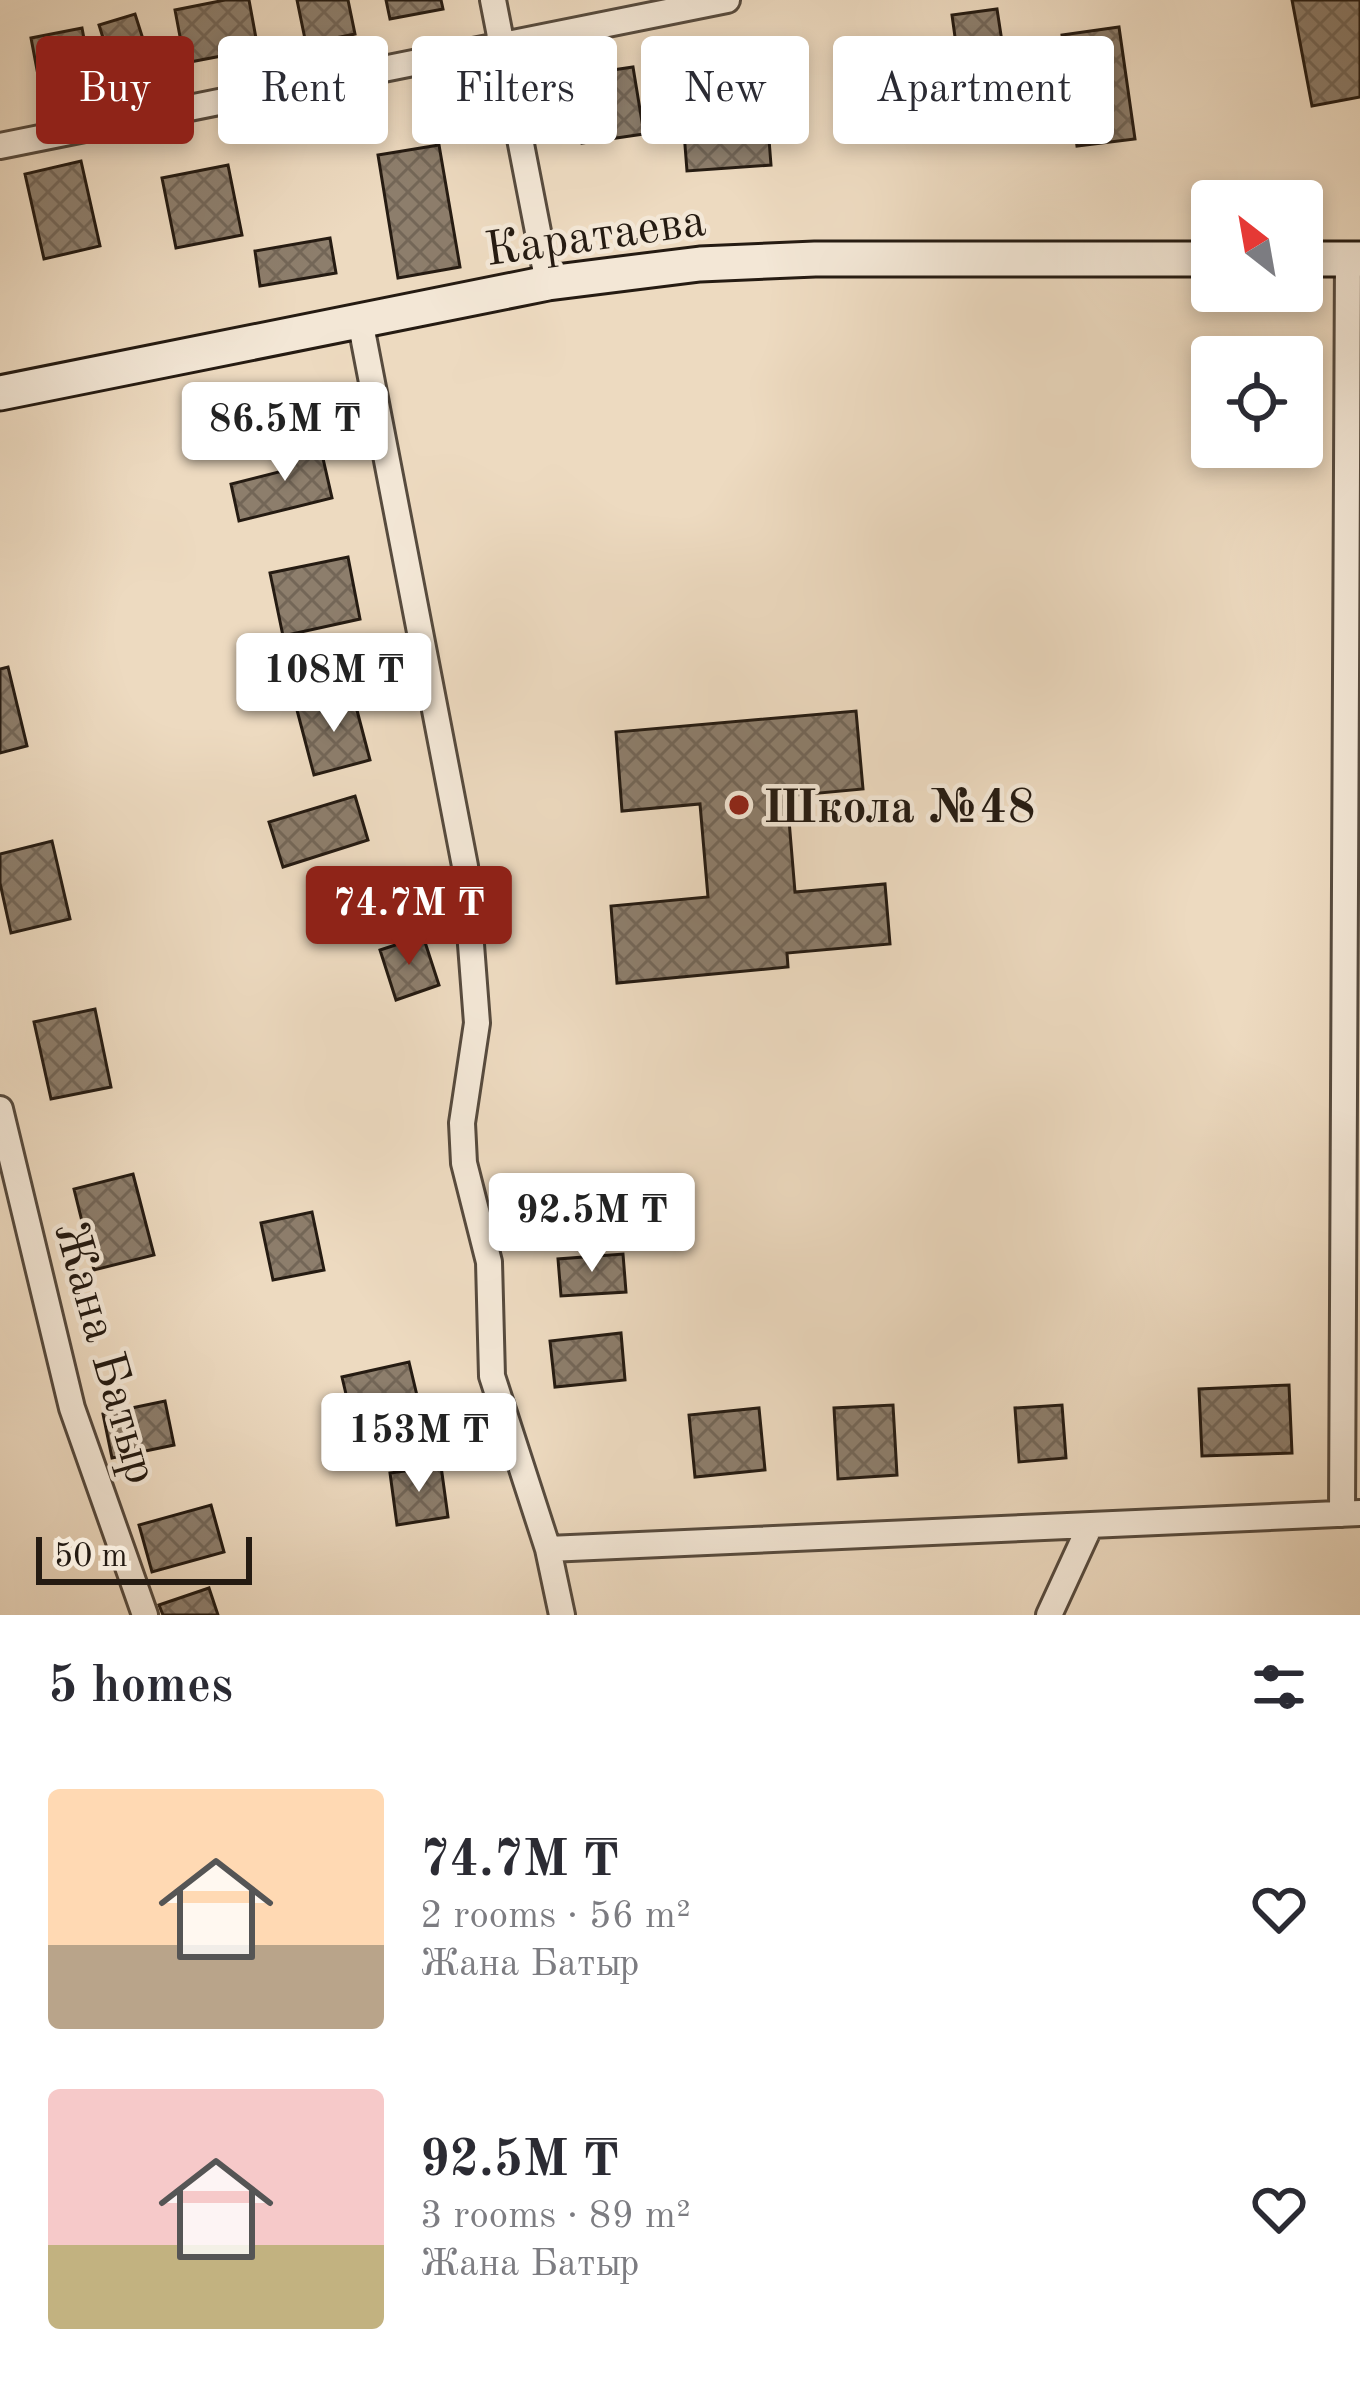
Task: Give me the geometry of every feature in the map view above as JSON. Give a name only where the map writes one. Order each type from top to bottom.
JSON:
[{"type":"street","points":[[493,0],[499,36]]},
{"type":"street","points":[[546,36],[728,0]]},
{"type":"street","points":[[0,146],[412,63]]},
{"type":"street","points":[[520,144],[548,283]]},
{"type":"street","name":"Каратаева","points":[[0,393],[548,283],[700,264],[815,259],[1191,259]]},
{"type":"street","points":[[548,1549],[1351,1514],[1354,259],[1323,260]]},
{"type":"street","points":[[360,320],[465,866],[477,1023],[462,1123],[464,1163],[489,1262],[492,1376],[548,1549],[562,1615]]},
{"type":"street","name":"Жана Батыр","points":[[0,1108],[72,1408],[146,1615]]},
{"type":"street","points":[[1048,1615],[1090,1526]]},
{"type":"building","points":[[249,0],[256,36],[218,36],[218,57],[194,61],[194,36],[180,36],[175,10]]},
{"type":"building","points":[[297,0],[348,0],[355,34],[304,36]]},
{"type":"building","points":[[386,0],[441,0],[443,9],[390,19]]},
{"type":"building","points":[[1292,0],[1360,0],[1360,97],[1312,106]]},
{"type":"building","points":[[997,9],[1001,36],[955,36],[952,15]]},
{"type":"building","points":[[135,14],[142,36],[102,36],[99,25]]},
{"type":"building","points":[[1119,27],[1135,139],[1114,142],[1114,36],[1062,35]]},
{"type":"building","points":[[82,28],[84,36],[41,36]]},
{"type":"building","points":[[633,67],[641,134],[617,138],[617,69]]},
{"type":"building","points":[[685,144],[769,144],[771,165],[687,171]]},
{"type":"building","points":[[439,145],[460,267],[398,278],[378,155]]},
{"type":"building","points":[[81,161],[100,246],[44,259],[25,174]]},
{"type":"building","points":[[228,165],[242,235],[176,248],[162,178]]},
{"type":"building","points":[[330,238],[336,273],[260,286],[255,251]]},
{"type":"building","points":[[319,441],[332,498],[239,521],[231,484],[283,471],[278,451]]},
{"type":"building","points":[[348,557],[360,619],[283,636],[270,573]]},
{"type":"building","points":[[8,667],[27,746],[0,753],[0,669]]},
{"type":"building","points":[[353,695],[370,760],[314,775],[297,710]]},
{"type":"building","name":"Школа №48","points":[[856,711],[863,789],[787,796],[795,892],[885,884],[890,944],[787,953],[788,967],[617,983],[611,906],[708,897],[700,804],[622,811],[616,732]]},
{"type":"building","points":[[355,796],[368,840],[283,867],[269,822]]},
{"type":"building","points":[[52,841],[70,919],[11,933],[0,883],[0,854]]},
{"type":"building","points":[[416,882],[427,925],[382,937],[371,893]]},
{"type":"building","points":[[423,936],[439,985],[396,1000],[380,950]]},
{"type":"building","points":[[95,1009],[111,1087],[51,1099],[34,1022]]},
{"type":"building","points":[[133,1174],[154,1255],[94,1270],[74,1189]]},
{"type":"building","points":[[312,1212],[324,1270],[273,1280],[261,1223]]},
{"type":"building","points":[[623,1254],[626,1292],[561,1296],[558,1259]]},
{"type":"building","points":[[621,1333],[625,1380],[555,1387],[550,1341]]},
{"type":"building","points":[[409,1362],[419,1404],[352,1420],[342,1377]]},
{"type":"building","points":[[1289,1385],[1292,1453],[1202,1456],[1199,1389]]},
{"type":"building","points":[[165,1401],[174,1445],[112,1458],[103,1414]]},
{"type":"building","points":[[893,1405],[897,1475],[838,1479],[834,1408]]},
{"type":"building","points":[[1062,1405],[1066,1458],[1019,1462],[1015,1408]]},
{"type":"building","points":[[759,1408],[765,1470],[695,1477],[689,1415]]},
{"type":"building","points":[[441,1466],[448,1517],[397,1525],[390,1473]]},
{"type":"building","points":[[211,1505],[224,1552],[152,1572],[139,1525]]},
{"type":"building","points":[[209,1588],[218,1615],[163,1615],[159,1605]]},
{"type":"place","name":"Школа №48","points":[[739,805]]}]
